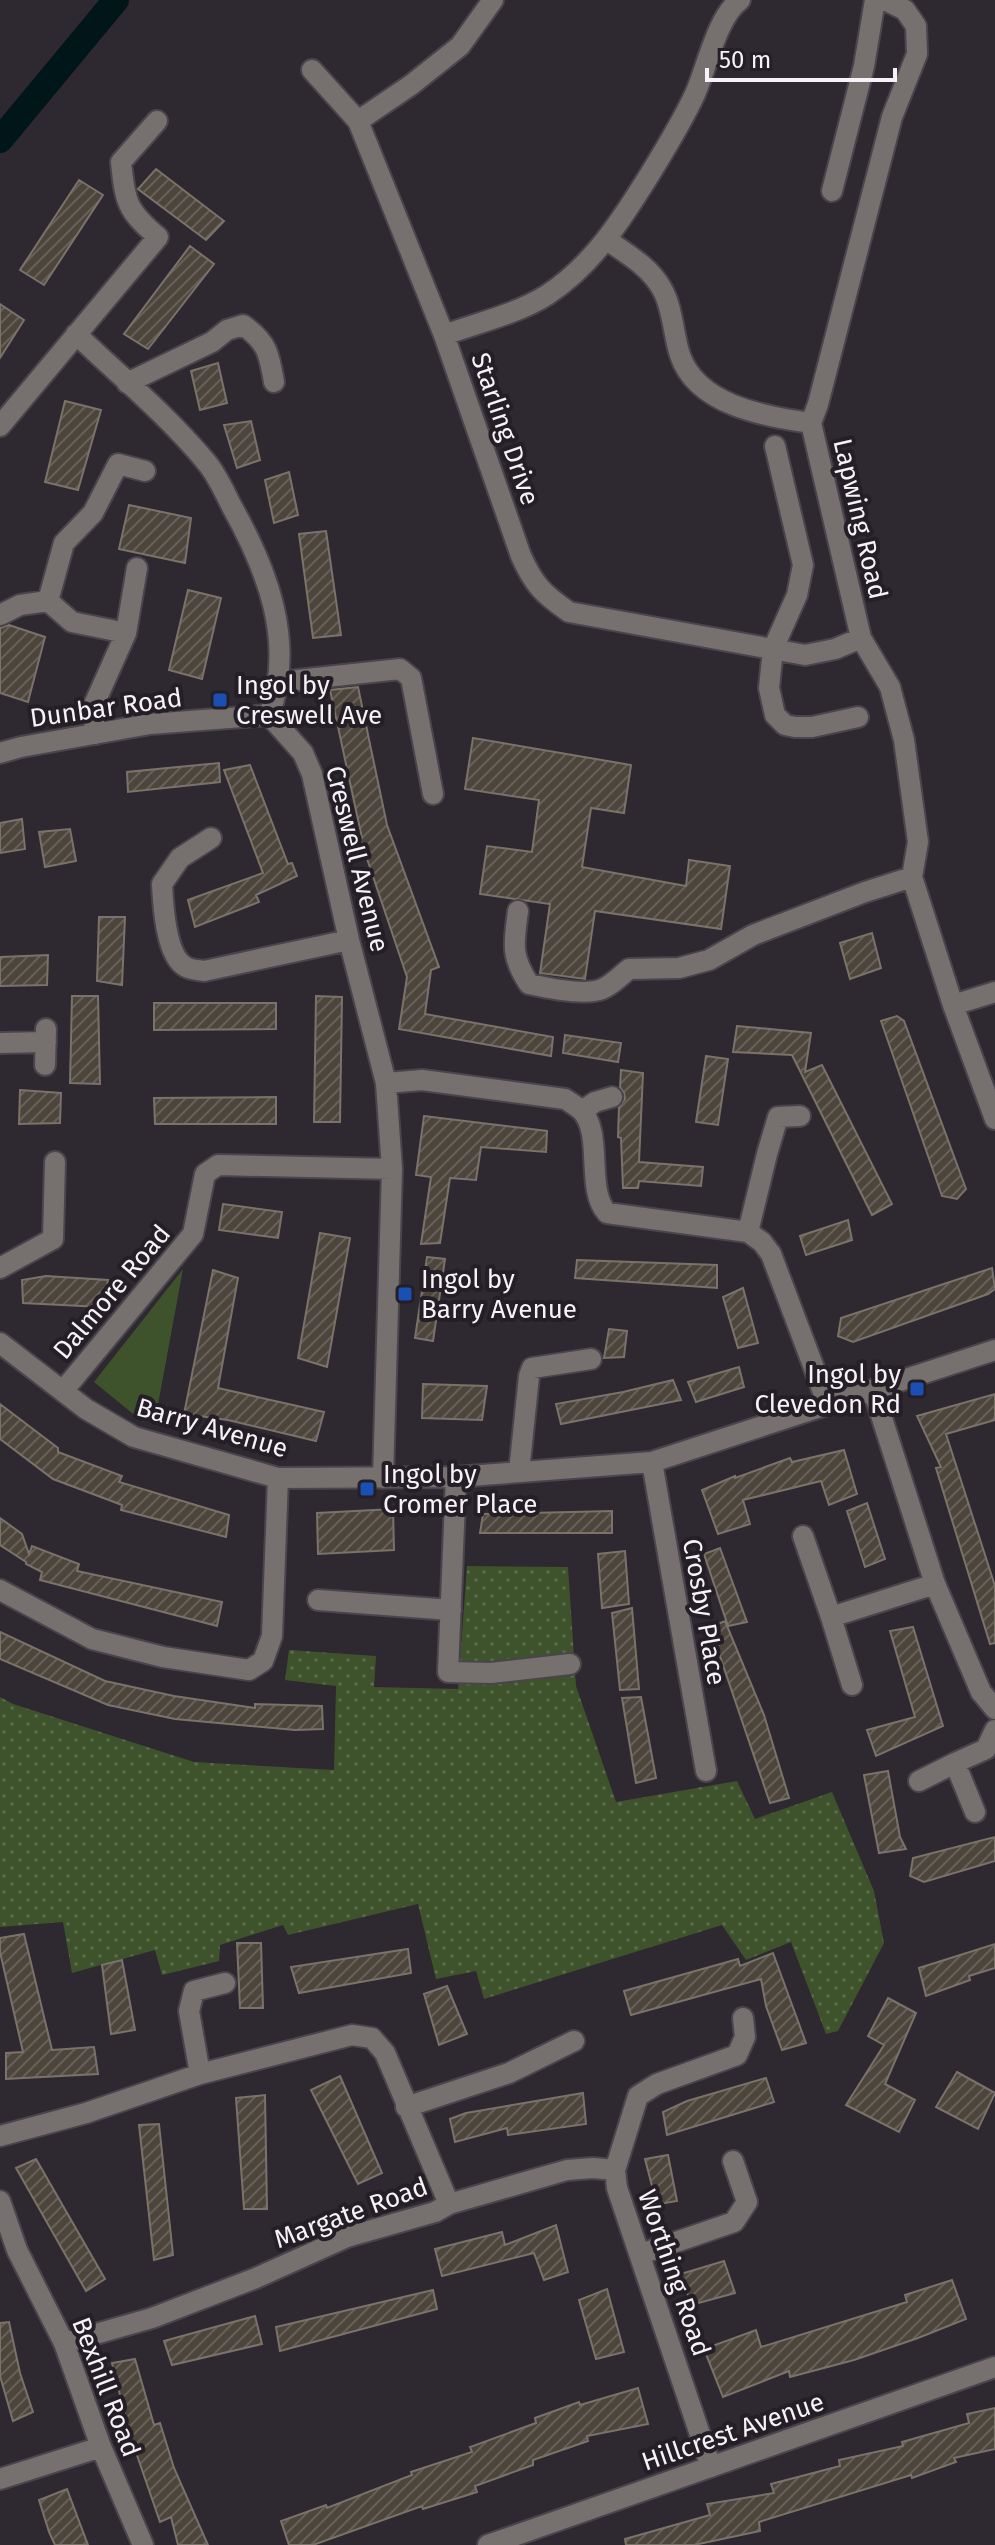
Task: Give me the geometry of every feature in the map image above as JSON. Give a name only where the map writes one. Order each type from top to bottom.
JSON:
[{"type":"street","points":[[358,121],[460,46],[493,0]]},
{"type":"street","points":[[444,335],[546,296],[571,277],[607,240],[677,130],[720,29],[734,4],[740,0]]},
{"type":"street","points":[[832,191],[864,66],[875,0]]},
{"type":"street","name":"Lapwing Road","points":[[885,0],[905,10],[916,26],[917,54],[892,117],[811,423],[861,638],[890,687],[904,740],[918,842],[912,877]]},
{"type":"street","name":"Starling Drive","points":[[312,70],[358,121],[444,335],[521,556],[531,579],[544,595],[569,612],[805,655],[835,649],[861,638]]},
{"type":"street","points":[[0,426],[158,237],[136,218],[124,195],[121,162],[157,121]]},
{"type":"street","points":[[607,240],[646,268],[663,290],[681,359],[695,381],[736,407],[811,423]]},
{"type":"street","points":[[127,383],[212,342],[227,330],[243,325],[259,337],[270,360],[274,382]]},
{"type":"street","points":[[76,334],[170,423],[209,465],[241,522],[269,583],[277,619],[279,682],[269,715]]},
{"type":"street","points":[[775,446],[803,565],[797,595],[773,649],[769,688],[775,715],[785,725],[812,727],[858,717]]},
{"type":"street","points":[[48,601],[64,543],[93,513],[118,464],[145,471]]},
{"type":"street","points":[[96,734],[92,709],[126,633],[137,568]]},
{"type":"street","points":[[0,615],[20,605],[48,601],[72,622],[126,633]]},
{"type":"street","points":[[279,682],[400,669],[411,678],[433,794]]},
{"type":"street","name":"Dunbar Road","points":[[0,753],[150,724],[269,715]]},
{"type":"street","name":"Creswell Avenue","points":[[269,715],[303,753],[312,774],[349,940],[386,1083],[392,1169],[383,1478]]},
{"type":"street","points":[[211,838],[180,858],[162,884],[170,944],[177,960],[187,968],[204,971],[349,940]]},
{"type":"street","points":[[518,911],[514,943],[517,966],[529,984],[598,992],[629,969],[679,968],[709,960],[753,935],[912,877],[953,1005],[995,1119]]},
{"type":"street","points":[[953,1005],[995,992]]},
{"type":"street","points":[[0,1043],[46,1035],[45,1065]]},
{"type":"street","points":[[386,1083],[422,1080],[565,1099],[582,1111],[590,1130],[600,1201],[607,1213],[748,1232],[762,1242],[771,1254],[828,1405]]},
{"type":"street","points":[[582,1111],[595,1102],[612,1097]]},
{"type":"street","points":[[748,1232],[778,1117],[800,1116]]},
{"type":"street","points":[[0,1268],[53,1239],[55,1162]]},
{"type":"street","name":"Dalmore Road","points":[[63,1391],[193,1234],[205,1174],[218,1165],[392,1169]]},
{"type":"street","name":"Barry Avenue","points":[[0,1343],[86,1409],[134,1437],[278,1478],[456,1477],[652,1462],[995,1350]]},
{"type":"street","points":[[519,1472],[532,1368],[591,1359]]},
{"type":"street","points":[[873,1390],[935,1584],[981,1692],[995,1709]]},
{"type":"street","name":"Crosby Place","points":[[652,1462],[706,1771]]},
{"type":"street","points":[[456,1477],[448,1672],[491,1673],[570,1664]]},
{"type":"street","points":[[0,1590],[92,1639],[163,1657],[249,1670],[263,1661],[272,1636],[278,1478]]},
{"type":"street","points":[[803,1536],[852,1685]]},
{"type":"street","points":[[831,1617],[935,1584]]},
{"type":"street","points":[[318,1600],[451,1610]]},
{"type":"street","points":[[919,1781],[986,1749],[995,1730]]},
{"type":"street","points":[[955,1763],[975,1812]]},
{"type":"street","points":[[200,2074],[189,2011],[194,1991],[225,1983]]},
{"type":"street","name":"Worthing Road","points":[[711,2467],[617,2188],[615,2170],[638,2096],[657,2084],[737,2055],[745,2037],[743,2018]]},
{"type":"street","points":[[0,2136],[86,2113],[200,2074],[352,2035],[362,2036],[372,2038],[385,2053],[449,2204]]},
{"type":"street","points":[[406,2107],[509,2073],[574,2041]]},
{"type":"street","points":[[641,2254],[734,2222],[747,2202],[733,2161]]},
{"type":"street","name":"Margate Road","points":[[64,2343],[152,2318],[256,2278],[347,2237],[435,2212],[449,2204],[567,2170],[615,2170]]},
{"type":"street","name":"Bexhill Road","points":[[0,2201],[9,2253],[64,2343],[101,2447],[143,2545]]},
{"type":"street","name":"Hillcrest Avenue","points":[[488,2545],[995,2367]]},
{"type":"street","points":[[0,2479],[101,2447]]},
{"type":"green space","points":[[183,1269],[157,1410],[151,1420],[143,1422],[94,1382]]},
{"type":"green space","points":[[467,1566],[568,1567],[576,1686],[616,1802],[737,1781],[755,1819],[832,1792],[874,1891],[884,1943],[838,2031],[826,2034],[791,1942],[746,1960],[722,1925],[484,1999],[476,1971],[436,1979],[418,1904],[288,1935],[283,1925],[220,1945],[219,1961],[162,1975],[155,1950],[72,1973],[63,1922],[0,1927],[0,1697],[13,1704],[194,1762],[334,1770],[336,1686],[285,1680],[289,1650],[376,1656],[374,1687],[458,1689]]},
{"type":"building","points":[[156,169],[224,221],[206,240],[138,189]]},
{"type":"building","points":[[79,180],[103,195],[44,285],[20,270]]},
{"type":"building","points":[[190,246],[214,264],[148,349],[124,334]]},
{"type":"building","points":[[0,304],[24,320],[0,358]]},
{"type":"building","points":[[218,363],[227,403],[200,410],[191,371]]},
{"type":"building","points":[[65,401],[101,410],[78,490],[45,482]]},
{"type":"building","points":[[251,421],[260,460],[237,468],[224,425]]},
{"type":"building","points":[[289,472],[298,515],[274,523],[265,480]]},
{"type":"building","points":[[129,505],[191,518],[185,563],[119,549]]},
{"type":"building","points":[[326,531],[341,635],[313,638],[299,534]]},
{"type":"building","points":[[188,590],[221,598],[202,679],[169,670]]},
{"type":"building","points":[[9,625],[45,637],[28,702],[0,693],[0,628]]},
{"type":"building","points":[[358,687],[387,825],[439,967],[431,970],[425,1014],[553,1037],[551,1056],[399,1029],[407,977],[360,838],[330,690]]},
{"type":"building","points":[[473,738],[631,765],[624,813],[591,808],[582,867],[686,886],[689,860],[730,866],[721,929],[595,911],[585,979],[540,973],[550,904],[480,894],[487,846],[532,852],[539,800],[465,789]]},
{"type":"building","points":[[219,763],[220,782],[128,792],[127,772]]},
{"type":"building","points":[[250,765],[288,864],[292,863],[297,876],[256,895],[259,902],[195,927],[188,900],[263,873],[224,770]]},
{"type":"building","points":[[22,819],[25,849],[0,853],[0,823]]},
{"type":"building","points":[[70,829],[76,861],[45,867],[39,832]]},
{"type":"building","points":[[99,917],[125,917],[122,985],[97,981]]},
{"type":"building","points":[[872,933],[881,968],[850,979],[840,943]]},
{"type":"building","points":[[48,955],[47,985],[0,986],[0,957]]},
{"type":"building","points":[[72,996],[98,996],[100,1084],[70,1083]]},
{"type":"building","points":[[316,996],[342,997],[340,1122],[314,1122]]},
{"type":"building","points":[[154,1003],[276,1003],[276,1029],[154,1030]]},
{"type":"building","points":[[897,1016],[904,1021],[966,1189],[957,1199],[942,1196],[881,1021]]},
{"type":"building","points":[[737,1026],[811,1033],[805,1072],[822,1065],[892,1204],[872,1215],[792,1055],[733,1052]]},
{"type":"building","points":[[565,1035],[621,1043],[618,1062],[563,1053]]},
{"type":"building","points":[[706,1056],[728,1059],[718,1125],[696,1122]]},
{"type":"building","points":[[621,1070],[643,1073],[639,1162],[703,1167],[701,1186],[639,1181],[638,1188],[623,1188],[621,1138],[618,1137],[619,1107],[625,1099],[620,1087]]},
{"type":"building","points":[[20,1090],[61,1093],[60,1123],[19,1124]]},
{"type":"building","points":[[276,1097],[276,1124],[155,1124],[154,1098]]},
{"type":"building","points":[[424,1116],[547,1131],[546,1152],[481,1147],[476,1180],[450,1178],[440,1243],[421,1244],[431,1177],[416,1175]]},
{"type":"building","points":[[223,1204],[282,1212],[278,1238],[219,1230]]},
{"type":"building","points":[[848,1220],[852,1240],[806,1255],[800,1236]]},
{"type":"building","points":[[320,1233],[350,1238],[327,1367],[298,1358]]},
{"type":"building","points":[[427,1257],[445,1259],[433,1341],[415,1338]]},
{"type":"building","points":[[577,1260],[717,1265],[717,1288],[575,1278]]},
{"type":"building","points":[[992,1268],[995,1289],[988,1294],[853,1342],[838,1336],[841,1318]]},
{"type":"building","points":[[213,1270],[238,1278],[218,1388],[324,1412],[316,1441],[228,1420],[184,1414]]},
{"type":"building","points":[[46,1276],[108,1280],[101,1307],[23,1303],[22,1280]]},
{"type":"building","points":[[743,1288],[758,1343],[738,1348],[723,1297]]},
{"type":"building","points":[[609,1329],[627,1331],[624,1357],[604,1358]]},
{"type":"building","points":[[739,1367],[744,1387],[696,1402],[688,1382]]},
{"type":"building","points":[[673,1380],[681,1400],[561,1424],[556,1404]]},
{"type":"building","points":[[423,1384],[487,1386],[482,1420],[422,1418]]},
{"type":"building","points":[[995,1394],[995,1420],[946,1434],[995,1586],[995,1643],[990,1644],[936,1468],[941,1467],[917,1416]]},
{"type":"building","points":[[0,1404],[58,1448],[58,1452],[122,1476],[119,1482],[229,1515],[226,1537],[121,1510],[122,1505],[53,1479],[0,1439]]},
{"type":"building","points":[[844,1450],[857,1494],[829,1505],[821,1481],[743,1500],[750,1524],[718,1534],[702,1490],[790,1458],[792,1462]]},
{"type":"building","points":[[867,1503],[885,1559],[865,1567],[847,1511]]},
{"type":"building","points":[[393,1509],[394,1550],[318,1554],[317,1513]]},
{"type":"building","points":[[612,1511],[612,1533],[480,1533],[483,1514]]},
{"type":"building","points":[[0,1518],[22,1534],[29,1554],[32,1546],[79,1564],[77,1571],[222,1602],[217,1626],[40,1580],[42,1572],[0,1545]]},
{"type":"building","points":[[720,1548],[747,1622],[728,1626],[704,1554]]},
{"type":"building","points":[[625,1551],[629,1604],[602,1608],[598,1554]]},
{"type":"building","points":[[632,1608],[639,1689],[620,1690],[612,1613]]},
{"type":"building","points":[[725,1621],[764,1715],[789,1798],[770,1803],[710,1627]]},
{"type":"building","points":[[913,1627],[943,1726],[876,1756],[867,1730],[915,1717],[890,1631]]},
{"type":"building","points":[[0,1632],[105,1681],[174,1696],[255,1708],[255,1704],[322,1706],[323,1729],[295,1730],[175,1719],[108,1705],[0,1659]]},
{"type":"building","points":[[641,1697],[656,1778],[636,1783],[622,1698]]},
{"type":"building","points":[[888,1771],[900,1837],[906,1849],[879,1853],[864,1775]]},
{"type":"building","points":[[995,1837],[995,1861],[924,1882],[910,1876],[913,1858]]},
{"type":"building","points":[[24,1934],[52,2050],[94,2047],[98,2074],[6,2079],[6,2053],[23,2052],[0,1952],[0,1938]]},
{"type":"building","points":[[237,1943],[261,1943],[263,2008],[240,2008]]},
{"type":"building","points":[[995,1944],[995,1968],[926,1996],[919,1968]]},
{"type":"building","points":[[408,1949],[411,1973],[299,1993],[291,1967]]},
{"type":"building","points":[[773,1953],[806,2043],[782,2050],[766,2006],[761,1979],[631,2015],[624,1991],[738,1959],[740,1966]]},
{"type":"building","points":[[122,1960],[135,2030],[111,2034],[102,1965]]},
{"type":"building","points":[[447,1986],[467,2034],[439,2045],[424,1994]]},
{"type":"building","points":[[888,1998],[916,2013],[885,2084],[915,2100],[899,2132],[846,2105],[884,2045],[868,2036]]},
{"type":"building","points":[[957,2072],[995,2093],[978,2129],[936,2107]]},
{"type":"building","points":[[340,2076],[382,2173],[358,2184],[311,2090]]},
{"type":"building","points":[[766,2078],[774,2102],[667,2135],[663,2112],[687,2101]]},
{"type":"building","points":[[583,2093],[586,2124],[508,2135],[507,2128],[455,2142],[450,2119],[466,2113]]},
{"type":"building","points":[[265,2095],[267,2209],[244,2209],[236,2098]]},
{"type":"building","points":[[159,2124],[173,2255],[154,2260],[139,2125]]},
{"type":"building","points":[[668,2155],[677,2201],[653,2205],[645,2159]]},
{"type":"building","points":[[36,2159],[105,2279],[86,2291],[16,2168]]},
{"type":"building","points":[[556,2225],[568,2272],[544,2280],[534,2253],[442,2276],[435,2249],[502,2232],[505,2245]]},
{"type":"building","points":[[724,2261],[735,2293],[691,2305],[681,2274]]},
{"type":"building","points":[[952,2280],[966,2319],[854,2360],[790,2377],[789,2371],[723,2397],[704,2349],[756,2330],[761,2347],[907,2302],[905,2295]]},
{"type":"building","points":[[607,2289],[624,2352],[596,2359],[579,2300]]},
{"type":"building","points":[[433,2290],[437,2309],[280,2351],[276,2327]]},
{"type":"building","points":[[255,2316],[262,2344],[172,2365],[164,2341]]},
{"type":"building","points":[[9,2322],[20,2373],[33,2412],[13,2421],[0,2376],[0,2323]]},
{"type":"building","points":[[135,2359],[154,2425],[160,2423],[174,2468],[208,2545],[178,2545],[171,2517],[160,2522],[130,2435],[112,2363]]},
{"type":"building","points":[[638,2388],[648,2424],[587,2436],[588,2441],[533,2460],[533,2465],[475,2486],[477,2492],[423,2509],[422,2506],[313,2545],[289,2545],[281,2521],[326,2505],[327,2508],[412,2475],[411,2472],[472,2452],[470,2447],[536,2423],[535,2418],[579,2402],[580,2405]]},
{"type":"building","points":[[995,2408],[995,2449],[954,2458],[956,2462],[912,2478],[911,2475],[759,2522],[760,2531],[694,2545],[626,2545],[625,2539],[710,2515],[707,2504],[774,2493],[771,2484],[840,2466],[839,2460],[903,2446],[902,2442],[969,2423],[967,2414]]},
{"type":"building","points":[[67,2489],[88,2545],[55,2545],[49,2532],[39,2500]]},
{"type":"waterway","points":[[0,140],[116,0]]},
{"type":"place","name":"Ingol by Creswell Ave","points":[[220,700]]},
{"type":"place","name":"Ingol by Barry Avenue","points":[[405,1294]]},
{"type":"place","name":"Ingol by Clevedon Rd","points":[[917,1389]]},
{"type":"place","name":"Ingol by Cromer Place","points":[[367,1489]]}]
